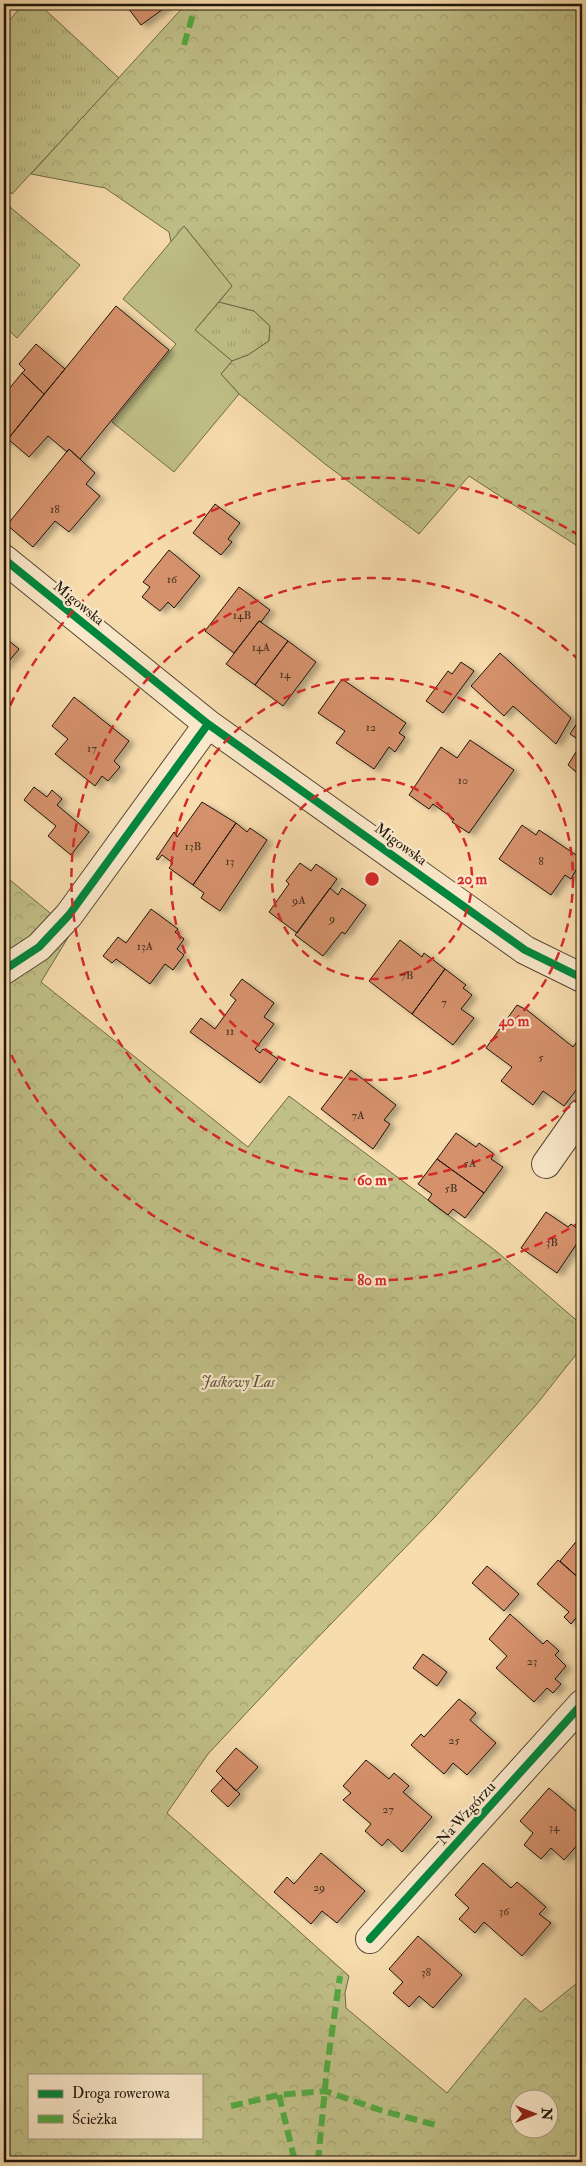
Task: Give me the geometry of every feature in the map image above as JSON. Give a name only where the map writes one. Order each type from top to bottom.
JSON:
[{"type":"street","name":"Migowska","points":[[4,559],[208,724],[525,950],[582,978]]},
{"type":"street","points":[[4,970],[39,946],[69,915],[208,724]]},
{"type":"street","points":[[546,1164],[582,1113]]},
{"type":"street","name":"Na Wzgórzu","points":[[370,1939],[582,1704]]},
{"type":"green space","points":[[23,4],[39,4],[119,78],[12,194],[4,187],[4,27]]},
{"type":"green space","points":[[186,4],[582,5],[582,549],[469,476],[419,534],[325,464],[239,394],[221,374],[232,361],[248,355],[269,341],[270,326],[254,311],[219,302],[232,286],[185,227],[171,242],[169,232],[105,188],[31,174]]},
{"type":"green space","points":[[5,203],[80,265],[17,338],[4,326]]},
{"type":"green space","points":[[184,226],[232,286],[195,330],[232,361],[221,374],[239,394],[174,472],[112,422],[176,344],[123,299]]},
{"type":"green space","points":[[219,302],[254,311],[270,326],[269,341],[248,355],[232,361],[195,330]]},
{"type":"green space","name":"Jaśkowy Las","points":[[4,875],[72,931],[41,982],[248,1147],[289,1096],[496,1251],[582,1325],[582,1347],[536,1405],[434,1518],[294,1662],[208,1754],[167,1813],[349,1976],[345,1993],[346,2008],[447,2093],[525,1998],[541,2012],[582,1979],[582,2162],[4,2162]]},
{"type":"building","points":[[125,4],[170,4],[141,25]]},
{"type":"building","points":[[116,306],[169,350],[80,459],[69,449],[67,452],[48,436],[29,457],[8,439]]},
{"type":"building","points":[[36,344],[65,369],[44,394],[22,373],[25,370],[19,364]]},
{"type":"building","points":[[22,373],[44,394],[4,444],[4,395]]},
{"type":"building","points":[[69,449],[95,473],[86,484],[100,496],[69,532],[55,521],[33,547],[7,525]]},
{"type":"building","points":[[215,504],[240,523],[228,539],[232,542],[221,555],[193,533]]},
{"type":"building","points":[[169,550],[200,576],[174,608],[168,602],[160,611],[142,597],[150,587],[143,582]]},
{"type":"building","points":[[239,587],[270,610],[234,653],[205,631]]},
{"type":"building","points":[[259,621],[288,641],[255,685],[226,664]]},
{"type":"building","points":[[4,637],[19,649],[4,667]]},
{"type":"building","points":[[288,641],[316,662],[283,706],[255,685]]},
{"type":"building","points":[[500,653],[571,718],[556,744],[513,706],[504,716],[471,686]]},
{"type":"building","points":[[461,662],[474,671],[443,713],[426,701],[448,671],[452,674]]},
{"type":"building","points":[[342,679],[406,723],[399,733],[405,737],[395,752],[389,747],[374,769],[336,743],[345,731],[318,713]]},
{"type":"building","points":[[74,697],[129,741],[114,761],[120,767],[108,781],[102,776],[95,786],[55,754],[68,739],[52,726]]},
{"type":"building","points":[[582,715],[582,742],[570,734]]},
{"type":"building","points":[[470,740],[514,770],[469,833],[452,822],[454,819],[433,804],[429,809],[409,795],[441,747],[457,758]]},
{"type":"building","points":[[582,742],[582,777],[568,765]]},
{"type":"building","points":[[34,787],[47,797],[52,790],[62,799],[57,805],[89,832],[71,855],[48,836],[56,826],[24,800]]},
{"type":"building","points":[[202,802],[236,823],[193,885],[169,868],[173,863],[162,855],[158,860],[156,859],[174,832],[177,837]]},
{"type":"building","points":[[236,823],[247,832],[250,828],[267,840],[220,911],[201,898],[204,893],[193,885]]},
{"type":"building","points":[[522,825],[536,835],[539,830],[582,859],[571,879],[565,875],[551,895],[499,859]]},
{"type":"building","points":[[300,863],[311,871],[316,864],[337,879],[297,933],[269,912],[289,884],[286,881]]},
{"type":"building","points":[[330,888],[338,895],[342,888],[366,905],[345,934],[342,932],[323,956],[295,935]]},
{"type":"building","points":[[151,909],[178,929],[175,932],[184,939],[177,949],[184,955],[173,970],[165,964],[150,984],[116,959],[112,963],[103,956],[118,937],[126,943]]},
{"type":"building","points":[[400,940],[422,957],[424,953],[445,969],[412,1014],[369,981]]},
{"type":"building","points":[[445,969],[466,985],[463,988],[472,995],[461,1009],[474,1018],[453,1045],[412,1014]]},
{"type":"building","points":[[242,979],[274,1003],[264,1017],[274,1024],[255,1049],[260,1053],[263,1049],[278,1059],[260,1083],[190,1032],[201,1018],[215,1029],[236,1000],[230,995]]},
{"type":"building","points":[[517,1005],[527,1010],[573,1047],[581,1036],[582,1038],[582,1087],[580,1085],[564,1106],[543,1091],[533,1105],[501,1081],[512,1067],[486,1048]]},
{"type":"building","points":[[351,1070],[396,1105],[384,1120],[390,1124],[373,1149],[321,1109]]},
{"type":"building","points":[[456,1133],[476,1147],[479,1143],[494,1154],[491,1159],[503,1167],[484,1193],[437,1159]]},
{"type":"building","points":[[437,1159],[484,1193],[465,1218],[453,1209],[448,1215],[428,1200],[432,1194],[418,1184]]},
{"type":"building","points":[[546,1212],[568,1227],[571,1224],[582,1232],[582,1236],[557,1273],[521,1248]]},
{"type":"building","points":[[580,1537],[582,1539],[582,1581],[560,1561]]},
{"type":"building","points":[[558,1560],[582,1581],[582,1624],[576,1618],[571,1624],[564,1617],[569,1612],[537,1584]]},
{"type":"building","points":[[487,1566],[519,1594],[504,1611],[472,1583]]},
{"type":"building","points":[[510,1614],[543,1644],[547,1640],[559,1651],[555,1655],[566,1666],[555,1679],[561,1684],[553,1693],[547,1688],[534,1702],[496,1668],[507,1656],[489,1639]]},
{"type":"building","points":[[423,1654],[447,1672],[437,1686],[413,1668]]},
{"type":"building","points":[[459,1699],[476,1713],[470,1720],[496,1743],[467,1775],[453,1763],[444,1774],[411,1745],[421,1734],[424,1737]]},
{"type":"building","points":[[236,1748],[258,1767],[236,1791],[216,1771]]},
{"type":"building","points":[[366,1760],[389,1779],[394,1773],[409,1786],[403,1792],[432,1817],[402,1852],[388,1839],[382,1846],[365,1831],[371,1824],[343,1800],[351,1793],[343,1786]]},
{"type":"building","points":[[223,1778],[240,1794],[228,1807],[211,1791]]},
{"type":"building","points":[[549,1788],[576,1811],[582,1804],[582,1840],[564,1860],[551,1848],[541,1859],[524,1845],[533,1833],[520,1821]]},
{"type":"building","points":[[321,1853],[365,1891],[337,1923],[322,1911],[311,1924],[274,1892],[287,1877],[294,1884]]},
{"type":"building","points":[[483,1863],[511,1888],[517,1882],[546,1907],[539,1914],[551,1923],[522,1956],[484,1922],[475,1933],[459,1919],[469,1908],[455,1895]]},
{"type":"building","points":[[418,1936],[462,1975],[433,2008],[419,1996],[409,2007],[393,1993],[403,1982],[389,1969]]},
{"type":"marked path","points":[[184,45],[196,4]]},
{"type":"marked path","points":[[318,2162],[327,2067],[340,1976]]},
{"type":"marked path","points":[[231,2106],[279,2095],[325,2091],[383,2111],[436,2125]]},
{"type":"marked path","points":[[279,2095],[295,2162]]},
{"type":"cycle path","points":[[4,559],[208,724],[525,950],[582,978]]},
{"type":"cycle path","points":[[4,970],[39,947],[69,915],[208,724]]},
{"type":"cycle path","points":[[370,1939],[582,1704]]}]
